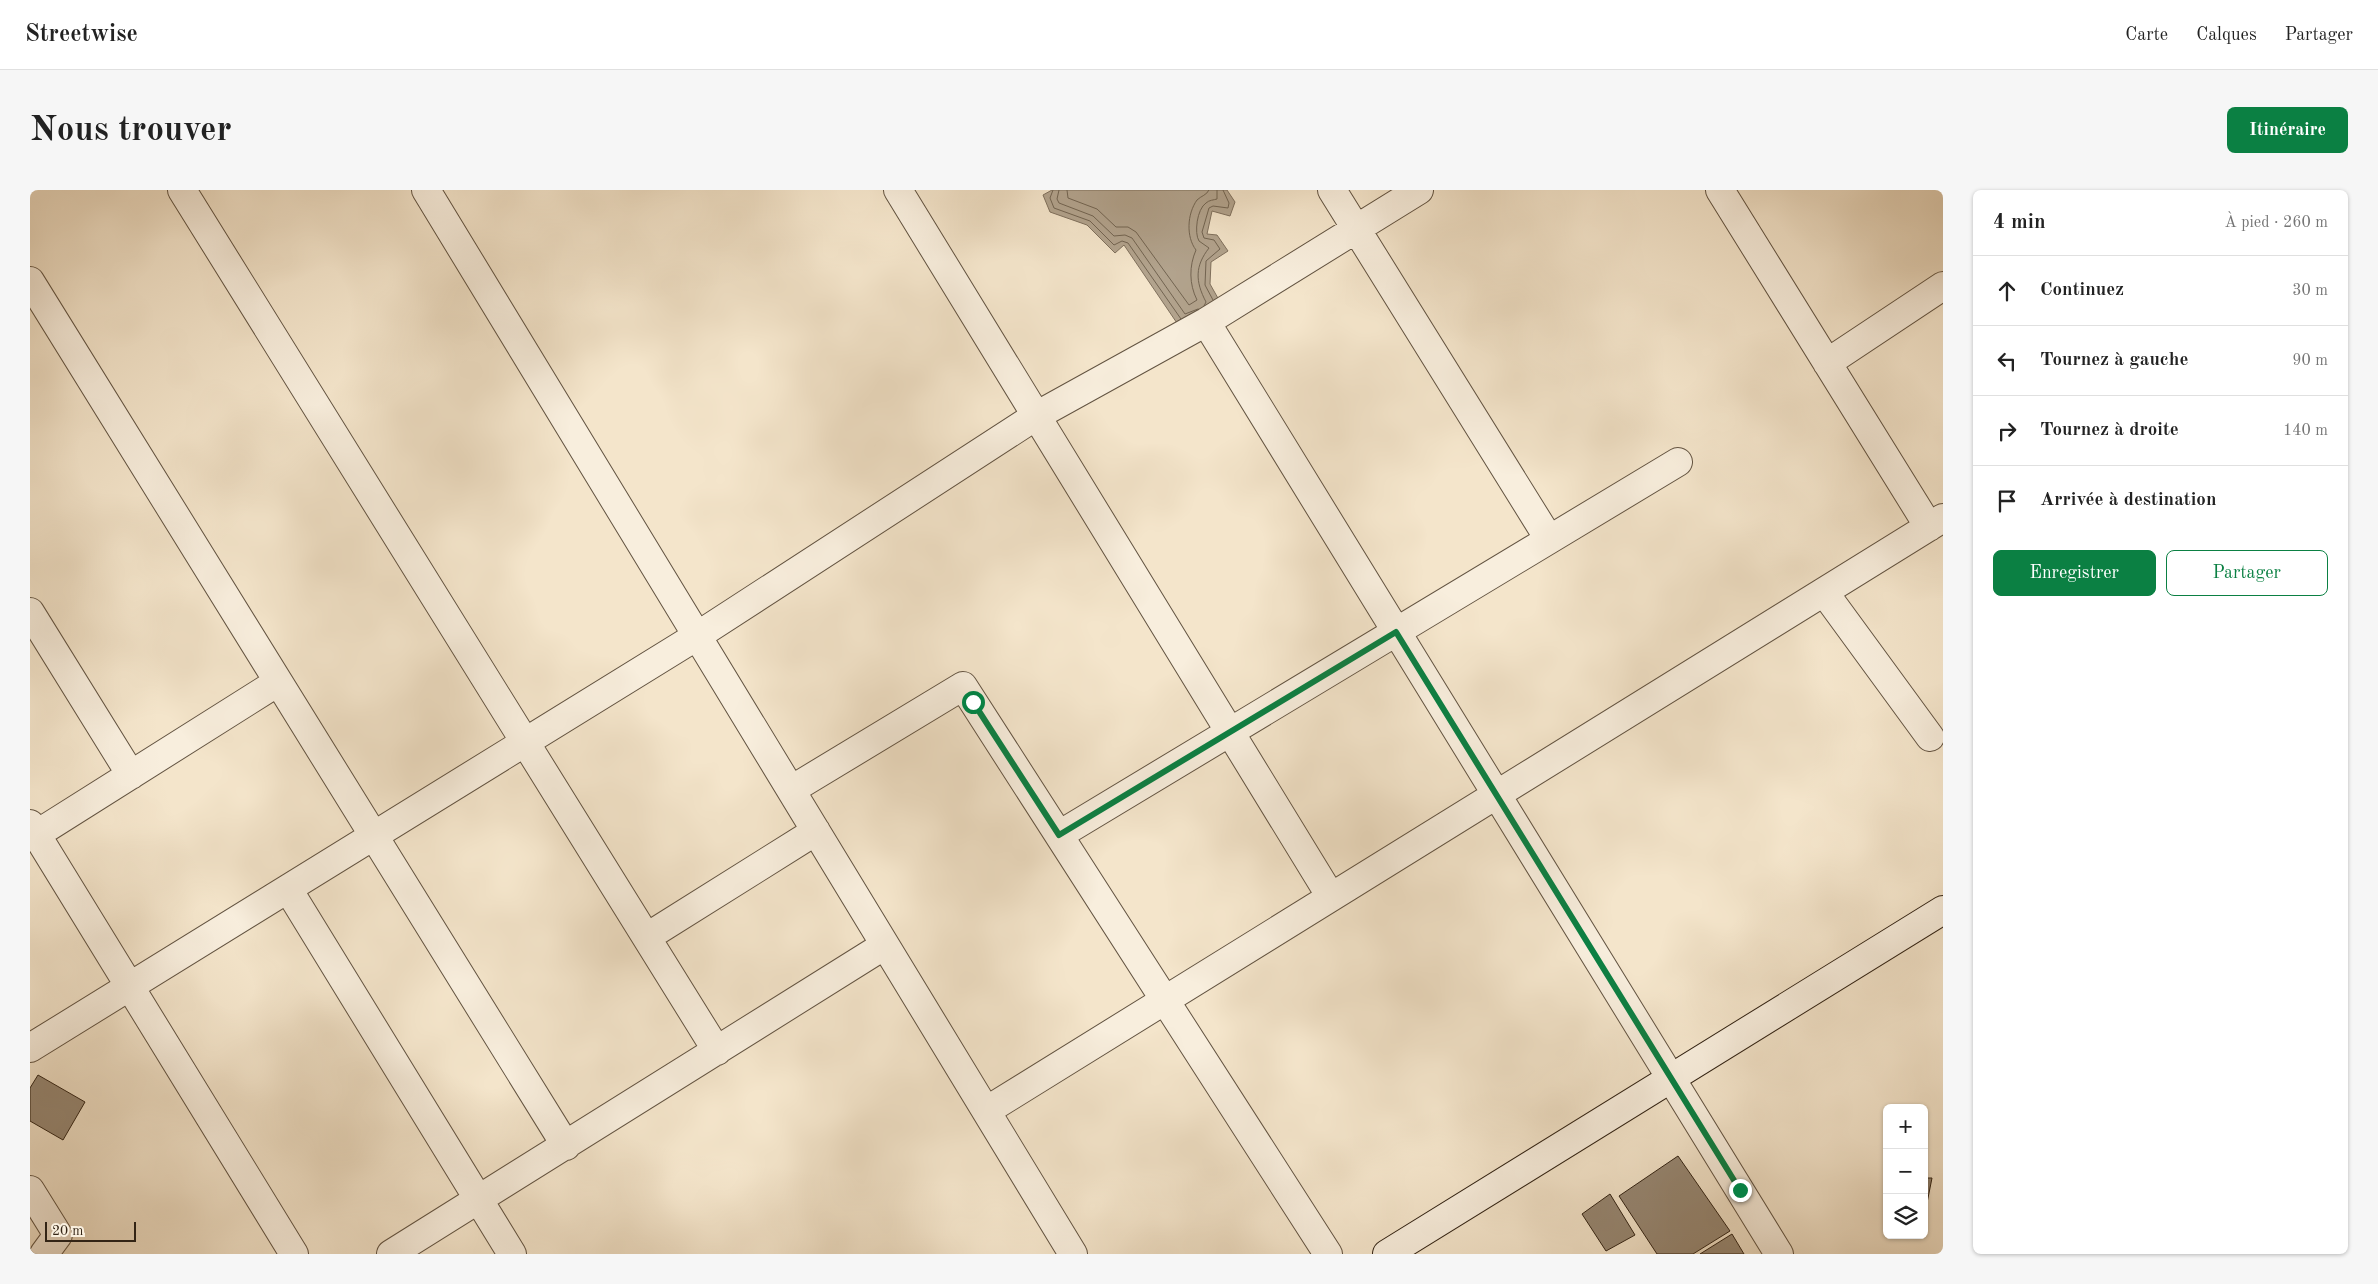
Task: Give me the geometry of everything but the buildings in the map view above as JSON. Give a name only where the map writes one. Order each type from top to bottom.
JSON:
[{"type":"street","points":[[182,190],[717,1051]]},
{"type":"street","points":[[426,190],[1073,1254]]},
{"type":"street","points":[[898,190],[1332,897]]},
{"type":"street","points":[[1332,190],[1549,539]]},
{"type":"street","points":[[30,1048],[697,636],[1036,416],[1206,322],[1419,190]]},
{"type":"street","points":[[986,1111],[1936,522],[1827,362],[1720,190]]},
{"type":"street","points":[[30,281],[566,1146]]},
{"type":"street","points":[[1827,362],[1943,286]]},
{"type":"street","points":[[1206,322],[1779,1254]]},
{"type":"street","points":[[1059,835],[1678,462]]},
{"type":"street","points":[[1824,592],[1930,738]]},
{"type":"street","points":[[30,612],[131,775]]},
{"type":"street","points":[[278,682],[131,775],[33,829],[294,1254]]},
{"type":"street","points":[[791,790],[963,686],[1328,1254]]},
{"type":"street","points":[[647,937],[816,831]]},
{"type":"street","points":[[288,889],[512,1254]]},
{"type":"street","points":[[1387,1254],[1943,910]]},
{"type":"street","points":[[391,1254],[885,945]]},
{"type":"street","points":[[30,1190],[58,1235],[44,1254]]},
{"type":"water","points":[[1052,190],[1227,190],[1235,202],[1230,216],[1212,211],[1207,234],[1217,235],[1228,251],[1211,262],[1210,284],[1219,300],[1181,329],[1124,245],[1115,253],[1087,225],[1050,212],[1043,195]]},
{"type":"route","points":[[973,702],[1059,835],[1396,632],[1740,1190]]}]
